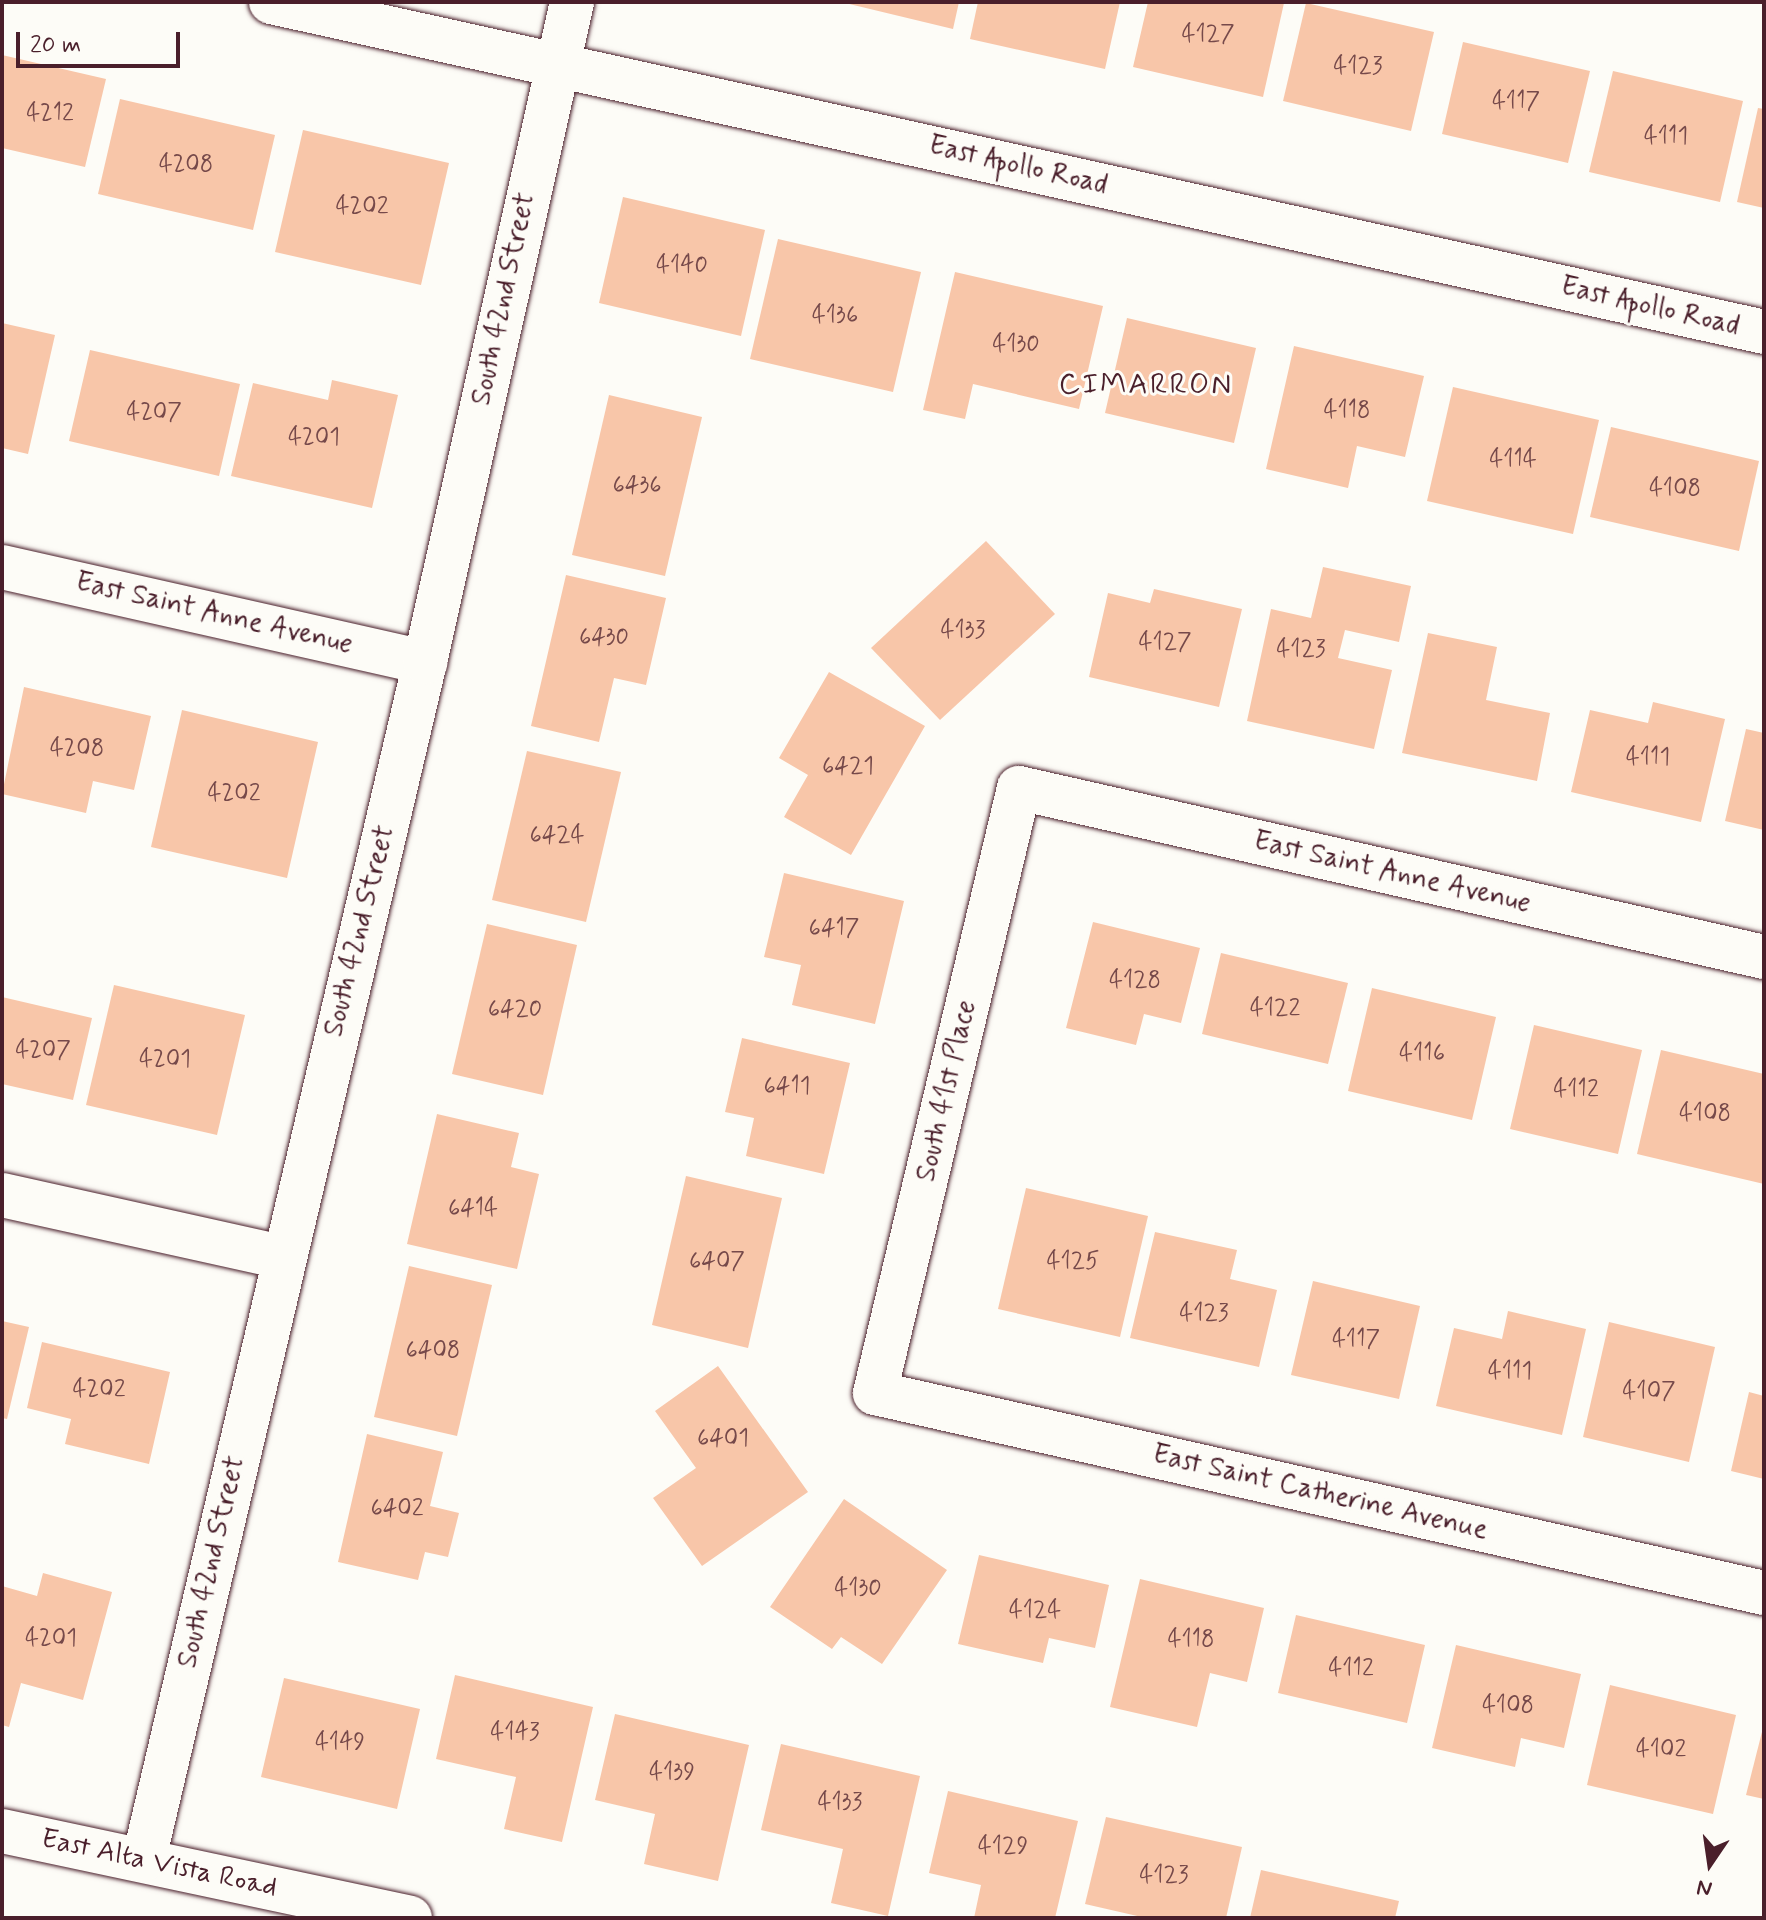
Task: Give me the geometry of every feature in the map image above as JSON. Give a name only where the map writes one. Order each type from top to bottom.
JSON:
[{"type":"street","name":"East Apollo Road","points":[[271,2],[1764,332]]},
{"type":"street","name":"South 42nd Street","points":[[144,1859],[282,1257],[425,662],[572,2]]},
{"type":"street","name":"East Saint Anne Avenue","points":[[2,567],[425,662]]},
{"type":"street","name":"East Saint Anne Avenue","points":[[1019,788],[1764,957]]},
{"type":"street","name":"South 41st Place","points":[[875,1393],[1019,788]]},
{"type":"street","points":[[2,1195],[282,1257]]},
{"type":"street","name":"East Saint Catherine Avenue","points":[[875,1393],[1764,1593]]},
{"type":"street","name":"East Alta Vista Road","points":[[2,1831],[410,1918]]},
{"type":"building","points":[[841,2],[959,2],[953,29]]},
{"type":"building","points":[[978,2],[1120,2],[1105,69],[970,39]]},
{"type":"building","points":[[1148,2],[1284,3],[1263,97],[1133,67]]},
{"type":"building","points":[[1306,3],[1434,32],[1411,131],[1283,101]]},
{"type":"building","points":[[1463,42],[1590,71],[1568,163],[1442,134]]},
{"type":"building","points":[[2,55],[106,79],[85,167],[2,148]]},
{"type":"building","points":[[1613,71],[1743,101],[1720,202],[1589,172]]},
{"type":"building","points":[[120,99],[275,135],[253,230],[98,194]]},
{"type":"building","points":[[1758,108],[1764,109],[1764,208],[1737,202]]},
{"type":"building","points":[[303,130],[449,163],[421,285],[275,252]]},
{"type":"building","points":[[623,197],[765,230],[741,336],[599,303]]},
{"type":"building","points":[[778,239],[921,272],[893,392],[750,359]]},
{"type":"building","points":[[955,272],[1103,306],[1079,409],[973,384],[965,419],[923,410]]},
{"type":"building","points":[[1127,318],[1256,348],[1234,443],[1105,413]]},
{"type":"building","points":[[2,323],[55,335],[28,454],[2,448]]},
{"type":"building","points":[[1294,346],[1424,376],[1405,457],[1357,446],[1348,488],[1266,469]]},
{"type":"building","points":[[90,350],[240,384],[219,476],[69,441]]},
{"type":"building","points":[[332,380],[398,395],[372,508],[231,476],[253,383],[328,400]]},
{"type":"building","points":[[1453,387],[1599,420],[1573,534],[1427,501]]},
{"type":"building","points":[[609,395],[702,417],[665,576],[572,555]]},
{"type":"building","points":[[1611,427],[1759,461],[1739,551],[1590,517]]},
{"type":"building","points":[[986,541],[1055,614],[940,720],[871,648]]},
{"type":"building","points":[[1323,567],[1411,586],[1399,642],[1345,630],[1338,658],[1392,670],[1374,749],[1247,721],[1271,609],[1311,618]]},
{"type":"building","points":[[566,575],[666,598],[646,685],[614,678],[599,742],[531,726]]},
{"type":"building","points":[[1154,589],[1242,609],[1219,707],[1089,677],[1108,593],[1150,603]]},
{"type":"building","points":[[1428,633],[1497,647],[1486,700],[1550,713],[1537,781],[1402,753]]},
{"type":"building","points":[[829,672],[925,726],[851,855],[784,817],[808,775],[779,758]]},
{"type":"building","points":[[24,687],[151,716],[134,790],[93,781],[86,813],[2,794]]},
{"type":"building","points":[[1653,702],[1725,719],[1701,822],[1571,792],[1590,710],[1648,723]]},
{"type":"building","points":[[182,710],[318,742],[287,878],[151,847]]},
{"type":"building","points":[[1746,729],[1764,733],[1764,830],[1725,821]]},
{"type":"building","points":[[527,751],[621,772],[586,922],[492,900]]},
{"type":"building","points":[[784,873],[904,901],[875,1024],[792,1005],[801,965],[764,957]]},
{"type":"building","points":[[1093,922],[1200,948],[1181,1023],[1144,1014],[1136,1045],[1066,1028]]},
{"type":"building","points":[[487,924],[577,945],[543,1095],[452,1074]]},
{"type":"building","points":[[1221,953],[1348,983],[1328,1064],[1202,1034]]},
{"type":"building","points":[[114,985],[245,1015],[217,1135],[86,1105]]},
{"type":"building","points":[[1372,988],[1496,1017],[1472,1120],[1348,1091]]},
{"type":"building","points":[[2,997],[92,1018],[73,1100],[2,1084]]},
{"type":"building","points":[[1534,1025],[1642,1050],[1618,1154],[1510,1129]]},
{"type":"building","points":[[742,1038],[850,1063],[824,1174],[746,1156],[754,1118],[725,1112]]},
{"type":"building","points":[[1661,1050],[1764,1074],[1764,1184],[1637,1154]]},
{"type":"building","points":[[437,1114],[519,1133],[511,1167],[539,1174],[517,1269],[407,1244]]},
{"type":"building","points":[[686,1176],[782,1198],[748,1348],[652,1325]]},
{"type":"building","points":[[1026,1188],[1148,1216],[1120,1337],[998,1309]]},
{"type":"building","points":[[1155,1232],[1237,1250],[1230,1279],[1277,1290],[1259,1367],[1130,1338]]},
{"type":"building","points":[[409,1266],[492,1285],[457,1436],[374,1417]]},
{"type":"building","points":[[1313,1281],[1420,1306],[1399,1399],[1291,1375]]},
{"type":"building","points":[[1508,1311],[1586,1329],[1562,1435],[1436,1406],[1454,1328],[1502,1339]]},
{"type":"building","points":[[2,1321],[29,1327],[7,1419],[2,1418]]},
{"type":"building","points":[[1609,1322],[1715,1347],[1689,1462],[1583,1437]]},
{"type":"building","points":[[42,1342],[170,1372],[149,1464],[65,1444],[71,1419],[27,1408]]},
{"type":"building","points":[[718,1366],[808,1492],[702,1566],[653,1498],[696,1468],[655,1411]]},
{"type":"building","points":[[1749,1392],[1764,1396],[1764,1479],[1731,1471]]},
{"type":"building","points":[[367,1434],[443,1452],[430,1506],[459,1513],[448,1557],[425,1552],[418,1580],[338,1562]]},
{"type":"building","points":[[844,1499],[947,1570],[882,1664],[841,1637],[832,1649],[770,1607]]},
{"type":"building","points":[[979,1555],[1109,1585],[1095,1648],[1049,1638],[1043,1663],[958,1644]]},
{"type":"building","points":[[43,1573],[112,1592],[83,1700],[21,1683],[9,1727],[2,1725],[2,1586],[37,1596]]},
{"type":"building","points":[[1140,1579],[1264,1608],[1247,1682],[1210,1673],[1197,1727],[1110,1707]]},
{"type":"building","points":[[1296,1615],[1425,1645],[1407,1723],[1278,1693]]},
{"type":"building","points":[[1456,1645],[1581,1674],[1564,1748],[1521,1738],[1515,1767],[1432,1748]]},
{"type":"building","points":[[455,1675],[593,1707],[562,1842],[504,1829],[516,1777],[436,1759]]},
{"type":"building","points":[[284,1678],[420,1709],[397,1809],[261,1777]]},
{"type":"building","points":[[1610,1685],[1736,1715],[1713,1814],[1587,1785]]},
{"type":"building","points":[[615,1714],[749,1745],[718,1881],[644,1864],[655,1814],[595,1800]]},
{"type":"building","points":[[1764,1724],[1764,1799],[1746,1795]]},
{"type":"building","points":[[781,1744],[920,1776],[888,1916],[831,1903],[843,1849],[761,1830]]},
{"type":"building","points":[[948,1791],[1078,1821],[1055,1918],[974,1918],[981,1885],[929,1873]]},
{"type":"building","points":[[1106,1817],[1242,1847],[1226,1918],[1146,1918],[1085,1904]]},
{"type":"building","points":[[1261,1870],[1399,1901],[1395,1918],[1250,1918]]},
{"type":"district","name":"CIMARRON","points":[[1146,385]]}]
